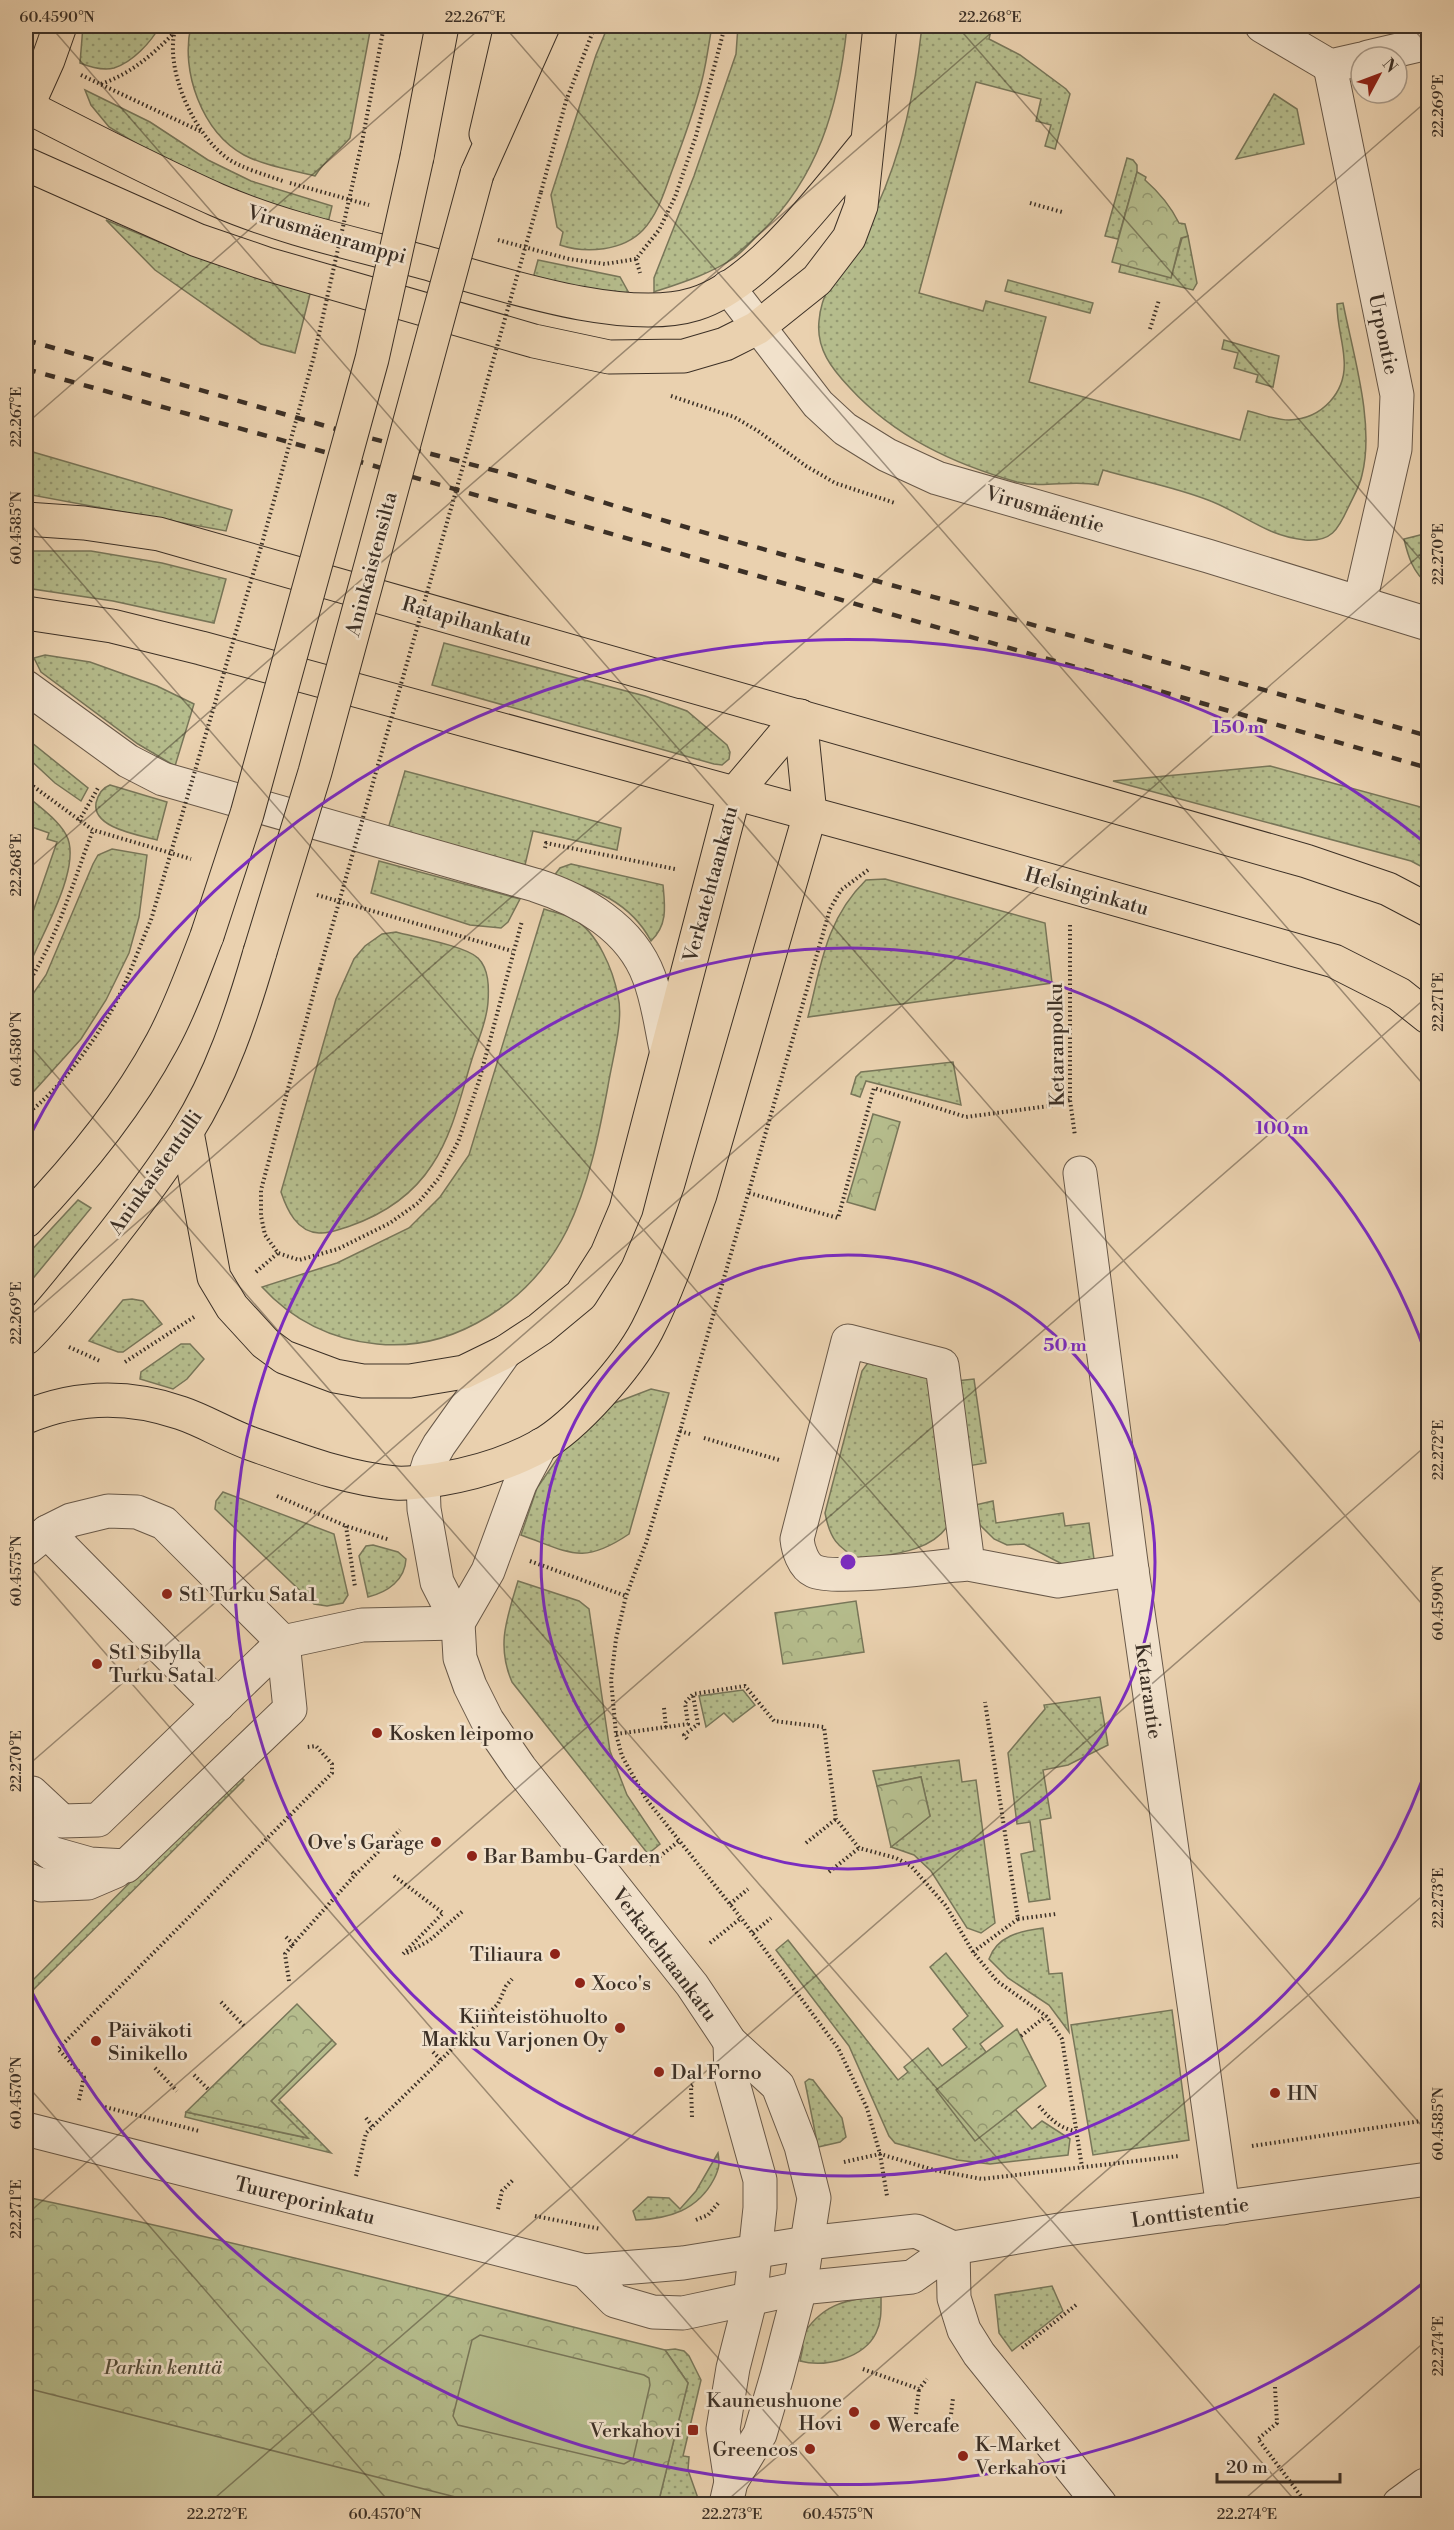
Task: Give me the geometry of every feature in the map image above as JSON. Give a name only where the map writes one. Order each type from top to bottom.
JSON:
[{"type":"main road","name":"Virusmäenramppi","points":[[60,26],[48,60],[26,107],[219,201],[283,224],[551,296],[613,308],[676,308],[696,304],[728,287],[785,240],[866,144]]},
{"type":"main road","points":[[26,1221],[67,1178],[116,1115],[162,1041],[207,936],[247,814],[372,359],[417,157],[442,26]]},
{"type":"main road","points":[[477,174],[511,26]]},
{"type":"main road","points":[[477,174],[543,26]]},
{"type":"main road","points":[[26,164],[207,244],[267,264],[534,341],[609,357],[684,356],[726,344],[757,328],[817,280],[849,238],[861,206],[880,26]]},
{"type":"main road","name":"Aninkaistensilta","points":[[260,952],[315,772],[477,174]]},
{"type":"main road","name":"Ratapihankatu","points":[[26,519],[84,523],[159,534],[800,716]]},
{"type":"main road","points":[[26,613],[112,626],[201,648],[734,794]]},
{"type":"main road","points":[[26,1417],[88,1400],[147,1403],[182,1413],[247,1442],[295,1460],[396,1483],[423,1482],[471,1474],[502,1464],[541,1445],[565,1427],[626,1364],[646,1330],[700,1195],[810,814],[800,716],[1332,869],[1388,889],[1428,910]]},
{"type":"main road","name":"Verkatehtaankatu","points":[[505,1352],[540,1329],[581,1295],[607,1254],[626,1209],[666,1049],[714,878],[734,794],[800,716]]},
{"type":"main road","name":"Helsinginkatu","points":[[734,794],[1334,961],[1399,994],[1428,1017]]},
{"type":"main road","name":"Aninkaistentulli","points":[[26,1338],[78,1278],[131,1211],[187,1132],[210,1088],[243,1013],[260,952]]},
{"type":"main road","points":[[187,1132],[214,1277],[238,1315],[265,1343],[284,1357],[335,1376],[363,1381],[392,1382],[435,1378],[464,1372],[505,1352]]},
{"type":"main road","points":[[26,1191],[67,1178]]},
{"type":"street","points":[[1262,26],[1330,66],[1349,62]]},
{"type":"street","points":[[1409,47],[1428,43]]},
{"type":"street","name":"Urpontie","points":[[1330,66],[1397,395],[1395,448],[1360,602]]},
{"type":"street","name":"Virusmäentie","points":[[728,287],[757,328],[818,404],[845,429],[887,455],[937,478],[1428,624]]},
{"type":"street","points":[[26,687],[128,761],[163,779],[545,888],[579,902],[602,916],[638,957],[649,976],[666,1049]]},
{"type":"street","name":"Ketarantie","points":[[1080,1173],[1132,1570],[1223,2208]]},
{"type":"street","points":[[968,1564],[942,1365],[848,1341],[797,1539],[798,1548],[807,1566],[814,1572],[842,1574],[968,1564],[1058,1581],[1132,1570]]},
{"type":"street","name":"Verkatehtaankatu","points":[[505,1352],[439,1445],[429,1463],[423,1482],[424,1509],[437,1582],[458,1623],[460,1658],[470,1686],[487,1720],[520,1768],[692,1984],[730,2042],[778,2086],[801,2146],[814,2198],[800,2288],[760,2433],[729,2493]]},
{"type":"street","points":[[32,1793],[62,1821],[98,1820],[283,1642],[362,1625],[458,1623],[488,1571],[520,1484],[541,1445]]},
{"type":"street","points":[[26,1880],[41,1885],[88,1883],[126,1866],[290,1708],[283,1642],[164,1523],[137,1512],[108,1511],[71,1520],[36,1541],[218,1705]]},
{"type":"street","points":[[26,1831],[51,1853],[90,1864],[126,1866]]},
{"type":"street","name":"Verkatehtaankatu","points":[[729,2493],[723,2429],[733,2368],[750,2301],[760,2208],[760,2180],[731,2076],[730,2042]]},
{"type":"street","name":"Tuureporinkatu","points":[[26,2129],[585,2271],[683,2263],[807,2243]]},
{"type":"street","name":"Lonttistentie","points":[[750,2301],[800,2288],[912,2277],[952,2248],[1059,2230],[1428,2179]]},
{"type":"street","points":[[807,2243],[916,2231],[952,2248],[954,2298],[964,2330],[979,2354],[1100,2505]]},
{"type":"street","points":[[585,2271],[615,2301],[653,2312],[683,2313],[750,2301]]},
{"type":"street","points":[[1399,2505],[1425,2485]]},
{"type":"path","points":[[86,78],[202,132],[183,98],[175,64],[173,34],[176,26]]},
{"type":"path","points":[[26,1114],[60,1082],[92,1041],[118,998],[151,920],[261,547],[311,367],[362,142],[384,26]]},
{"type":"path","points":[[512,951],[479,1081],[458,1142],[439,1178],[418,1203],[390,1224],[338,1249],[299,1260],[278,1253],[265,1235],[261,1216],[261,1190],[320,969],[566,101],[595,26]]},
{"type":"path","points":[[101,84],[122,76],[150,56],[173,34]]},
{"type":"path","points":[[1030,203],[1062,212]]},
{"type":"path","points":[[1150,329],[1159,300]]},
{"type":"path","points":[[79,821],[98,788]]},
{"type":"path","points":[[26,986],[35,972],[64,909],[93,830]]},
{"type":"path","points":[[830,909],[680,1431],[646,1543],[626,1596],[616,1639],[611,1680],[616,1734],[622,1756],[646,1799],[741,1918],[838,2048],[867,2108],[880,2154],[887,2198]]},
{"type":"path","name":"Ketaranpolku","points":[[1070,915],[1070,1101],[1080,1173]]},
{"type":"path","points":[[749,1193],[838,1218],[874,1088],[966,1117],[1070,1101]]},
{"type":"path","points":[[253,1275],[278,1253]]},
{"type":"path","points":[[117,1368],[189,1321]]},
{"type":"path","points":[[68,1346],[107,1364]]},
{"type":"path","points":[[680,1431],[690,1434]]},
{"type":"path","points":[[704,1438],[815,1470]]},
{"type":"path","points":[[346,1526],[355,1589]]},
{"type":"path","points":[[525,1559],[626,1596]]},
{"type":"path","points":[[616,1734],[688,1724],[685,1703],[693,1694],[745,1686],[774,1721],[824,1727],[836,1819],[859,1848],[896,1858],[911,1866],[946,1906],[973,1952],[997,1981],[1046,2016],[1062,2039],[1082,2168]]},
{"type":"path","points":[[687,1739],[684,1735],[698,1724],[693,1694]]},
{"type":"path","points":[[985,1702],[1018,1919]]},
{"type":"path","points":[[664,1708],[666,1728]]},
{"type":"path","points":[[79,2100],[84,2077],[58,2049],[332,1773],[332,1764],[316,1746],[304,1747],[300,1751]]},
{"type":"path","points":[[806,1843],[836,1819]]},
{"type":"path","points":[[289,1981],[285,1954],[353,1873],[400,1830]]},
{"type":"path","points":[[649,1865],[679,1841]]},
{"type":"path","points":[[829,1872],[859,1848]]},
{"type":"path","points":[[394,1876],[443,1913],[404,1954],[430,1940],[464,1910]]},
{"type":"path","points":[[730,1904],[748,1889]]},
{"type":"path","points":[[973,1952],[1018,1919],[1056,1914]]},
{"type":"path","points":[[710,1943],[741,1918]]},
{"type":"path","points":[[753,1934],[771,1918]]},
{"type":"path","points":[[286,1937],[293,1944]]},
{"type":"path","points":[[357,2172],[366,2133],[498,2004],[506,1986],[512,1979]]},
{"type":"path","points":[[221,2002],[244,2026]]},
{"type":"path","points":[[1021,2036],[1046,2016]]},
{"type":"path","points":[[433,2052],[441,2060]]},
{"type":"path","points":[[155,2068],[177,2091]]},
{"type":"path","points":[[194,2075],[209,2090]]},
{"type":"path","points":[[692,2117],[691,2086],[697,2081]]},
{"type":"path","points":[[68,2098],[90,2103]]},
{"type":"path","points":[[101,2106],[202,2132]]},
{"type":"path","points":[[1039,2106],[1067,2130],[1077,2131]]},
{"type":"path","points":[[366,2118],[373,2127]]},
{"type":"path","points":[[836,2164],[880,2154],[934,2170],[982,2179],[1216,2151],[1428,2120]]},
{"type":"path","points":[[346,2169],[367,2175]]},
{"type":"path","points":[[498,2209],[502,2191],[514,2179]]},
{"type":"path","points":[[692,2222],[708,2216],[728,2193]]},
{"type":"path","points":[[489,2206],[509,2211]]},
{"type":"path","points":[[531,2215],[606,2230]]},
{"type":"path","points":[[1019,2351],[1076,2305]]},
{"type":"path","points":[[863,2369],[919,2389]]},
{"type":"path","points":[[916,2414],[919,2389],[927,2379]]},
{"type":"path","points":[[1275,2386],[1277,2422],[1258,2439],[1307,2505]]},
{"type":"path","points":[[950,2423],[953,2398]]},
{"type":"green space","points":[[83,26],[160,26],[135,56],[121,65],[105,69],[80,63]]},
{"type":"green space","points":[[191,26],[371,26],[350,138],[315,176],[252,159],[229,145],[216,131],[206,116],[192,81],[188,44]]},
{"type":"green space","points":[[608,26],[712,26],[700,88],[693,111],[664,192],[649,223],[635,237],[615,246],[592,250],[570,248],[560,245],[563,232],[557,227],[551,195],[596,55]]},
{"type":"green space","points":[[738,26],[847,26],[838,85],[831,113],[822,140],[796,191],[778,214],[746,247],[734,258],[715,269],[654,292],[654,278],[694,176],[736,54]]},
{"type":"green space","points":[[922,26],[992,26],[989,39],[1020,55],[1070,94],[1055,149],[1045,146],[1051,125],[1036,121],[1041,99],[976,82],[919,293],[983,311],[986,301],[1046,317],[1029,382],[1240,440],[1248,411],[1289,420],[1301,418],[1322,409],[1337,393],[1344,371],[1337,304],[1343,303],[1361,389],[1366,434],[1365,455],[1358,487],[1341,523],[1332,533],[1327,537],[1314,540],[1291,538],[1266,529],[1221,505],[1195,495],[1103,470],[1098,485],[1088,483],[1027,484],[994,475],[948,457],[906,435],[868,405],[837,373],[820,341],[819,321],[822,306],[834,277],[876,209],[894,165],[916,73]]},
{"type":"green space","points":[[85,90],[150,122],[208,160],[251,181],[332,206],[328,223],[266,204],[185,173],[109,127],[91,105]]},
{"type":"green space","points":[[1274,94],[1297,109],[1304,144],[1236,159]]},
{"type":"green space","points":[[1127,158],[1133,160],[1137,165],[1137,172],[1118,239],[1105,236]]},
{"type":"green space","points":[[1137,172],[1146,177],[1145,180],[1164,200],[1179,223],[1185,224],[1188,236],[1181,238],[1171,278],[1112,262]]},
{"type":"green space","points":[[106,220],[232,269],[311,290],[295,353],[261,344],[155,270]]},
{"type":"green space","points":[[1188,236],[1197,283],[1193,290],[1119,272],[1121,264],[1171,277],[1182,238]]},
{"type":"green space","points":[[538,260],[620,277],[630,295],[532,282]]},
{"type":"green space","points":[[1008,280],[1093,303],[1090,313],[1005,291]]},
{"type":"green space","points":[[1224,340],[1279,356],[1273,387],[1256,382],[1258,375],[1234,368],[1238,353],[1222,349]]},
{"type":"green space","points":[[26,450],[232,510],[226,531],[26,494]]},
{"type":"green space","points":[[1428,533],[1428,584],[1409,558],[1404,539]]},
{"type":"green space","points":[[26,551],[91,551],[162,563],[226,579],[214,623],[113,601],[26,588]]},
{"type":"green space","points":[[444,643],[645,696],[687,711],[727,745],[730,752],[729,759],[722,765],[714,764],[432,685]]},
{"type":"green space","points":[[45,655],[90,662],[157,686],[194,704],[175,766],[138,744],[41,672],[34,658]]},
{"type":"green space","points":[[26,738],[88,788],[81,801],[55,783],[26,756]]},
{"type":"green space","points":[[1270,766],[1428,809],[1428,870],[1411,861],[1113,781]]},
{"type":"green space","points":[[405,771],[621,828],[617,850],[533,831],[525,865],[388,829]]},
{"type":"green space","points":[[110,785],[167,802],[157,840],[118,829],[101,819],[96,803],[101,792]]},
{"type":"green space","points":[[26,795],[61,827],[68,839],[70,852],[69,867],[59,899],[26,968],[26,932],[57,842],[47,839],[49,833],[26,825]]},
{"type":"green space","points":[[112,849],[147,855],[139,917],[129,953],[106,1000],[81,1039],[26,1100],[26,1004],[46,975],[93,864],[98,855]]},
{"type":"green space","points":[[379,861],[520,899],[508,922],[501,928],[470,925],[371,893]]},
{"type":"green space","points":[[571,864],[663,885],[665,908],[663,922],[651,941],[633,916],[610,899],[582,886],[553,877],[560,868]]},
{"type":"green space","points":[[885,879],[1045,923],[1052,983],[808,1017],[833,927],[853,895],[866,880]]},
{"type":"green space","points":[[544,909],[574,919],[590,933],[603,953],[616,986],[620,1017],[592,1159],[575,1213],[567,1230],[552,1255],[534,1278],[512,1299],[463,1330],[435,1339],[406,1344],[377,1344],[360,1342],[329,1333],[300,1318],[286,1309],[262,1287],[337,1263],[409,1228],[440,1197],[469,1155]]},
{"type":"green space","points":[[396,932],[452,946],[472,954],[482,962],[488,984],[484,1023],[446,1140],[432,1165],[416,1186],[396,1203],[374,1216],[331,1232],[311,1232],[294,1219],[281,1192],[336,999],[354,959],[365,946],[382,934]]},
{"type":"green space","points":[[953,1062],[961,1105],[866,1081],[860,1097],[851,1094],[856,1077],[861,1072]]},
{"type":"green space","points":[[873,1114],[900,1122],[875,1210],[847,1202]]},
{"type":"green space","points":[[78,1200],[91,1208],[26,1287],[26,1256]]},
{"type":"green space","points":[[123,1300],[143,1301],[162,1324],[123,1352],[89,1341]]},
{"type":"green space","points":[[181,1344],[190,1344],[204,1359],[187,1379],[173,1389],[140,1379],[141,1372]]},
{"type":"green space","points":[[877,1358],[928,1376],[947,1527],[939,1536],[919,1547],[896,1554],[860,1560],[840,1546],[832,1536],[825,1513],[862,1371],[867,1364]]},
{"type":"green space","points":[[974,1379],[986,1463],[968,1466],[956,1381]]},
{"type":"green space","points":[[651,1389],[669,1393],[629,1534],[613,1544],[587,1553],[564,1551],[521,1535],[537,1488],[564,1449],[612,1404]]},
{"type":"green space","points":[[223,1492],[334,1534],[348,1595],[343,1603],[327,1606],[314,1604],[215,1509],[216,1501]]},
{"type":"green space","points":[[993,1501],[996,1523],[1063,1513],[1065,1526],[1089,1523],[1094,1559],[1062,1564],[1024,1544],[1007,1545],[994,1539],[980,1525],[975,1505]]},
{"type":"green space","points":[[373,1545],[398,1552],[406,1559],[402,1573],[394,1584],[368,1597],[359,1556],[366,1546]]},
{"type":"green space","points":[[518,1581],[579,1601],[589,1609],[610,1751],[627,1795],[660,1844],[648,1854],[512,1682],[507,1669],[504,1644],[507,1619]]},
{"type":"green space","points":[[856,1601],[864,1652],[783,1664],[775,1613]]},
{"type":"green space","points":[[743,1690],[755,1705],[733,1722],[724,1713],[706,1727],[699,1696]]},
{"type":"green space","points":[[1100,1697],[1108,1745],[1068,1765],[1043,1770],[1051,1818],[1040,1820],[1050,1899],[1029,1902],[1021,1854],[1034,1851],[1030,1822],[1017,1824],[1008,1753],[1045,1709],[1044,1705]]},
{"type":"green space","points":[[959,1760],[962,1782],[976,1780],[995,1923],[981,1933],[967,1928],[931,1871],[914,1855],[891,1847],[930,1816],[921,1777],[877,1786],[873,1771]]},
{"type":"green space","points":[[238,1774],[244,1780],[26,1997],[26,1987]]},
{"type":"green space","points":[[921,1777],[930,1816],[891,1847],[877,1786]]},
{"type":"green space","points":[[1043,1928],[1049,1974],[1062,1973],[1069,2032],[1049,2005],[1008,1978],[989,1959],[998,1945],[1010,1936]]},
{"type":"green space","points":[[788,1940],[898,2080],[908,2072],[904,2067],[928,2048],[942,2066],[967,2047],[953,2029],[968,2016],[930,1967],[946,1953],[1003,2026],[980,2044],[986,2052],[937,2090],[975,2140],[1015,2109],[1032,2129],[1042,2121],[1070,2139],[1068,2155],[990,2164],[957,2160],[895,2143],[889,2136],[849,2046],[776,1950]]},
{"type":"green space","points":[[297,2004],[332,2040],[271,2101],[308,2138],[186,2112]]},
{"type":"green space","points":[[1172,2010],[1189,2140],[1093,2155],[1071,2025]]},
{"type":"green space","points":[[1017,2029],[1046,2086],[975,2141],[936,2090]]},
{"type":"green space","points":[[332,2040],[336,2044],[279,2100],[331,2153],[185,2117],[186,2112],[307,2138],[271,2101]]},
{"type":"green space","points":[[809,2079],[813,2080],[842,2118],[846,2137],[840,2142],[818,2147],[805,2082]]},
{"type":"green space","points":[[718,2153],[717,2172],[700,2198],[671,2215],[636,2220],[633,2211],[648,2197],[669,2198],[680,2209],[696,2191]]},
{"type":"green space","name":"Parkin kenttä","points":[[26,2197],[266,2251],[665,2350],[688,2383],[658,2504],[26,2504]]},
{"type":"green space","points":[[1052,2286],[1063,2311],[1012,2351],[999,2333],[995,2295]]},
{"type":"green space","points":[[881,2295],[878,2328],[863,2349],[832,2362],[800,2361],[803,2347],[801,2338],[817,2318],[845,2302]]},
{"type":"green space","points":[[480,2335],[649,2378],[650,2385],[633,2459],[624,2464],[458,2425],[453,2416],[472,2340]]},
{"type":"green space","points":[[665,2350],[684,2351],[689,2356],[701,2380],[683,2456],[689,2457],[688,2470],[700,2504],[658,2504],[688,2383]]},
{"type":"green space","points":[[26,2388],[483,2504],[26,2504]]},
{"type":"railway","points":[[26,340],[343,431],[512,475],[699,531],[1428,736]]},
{"type":"railway","points":[[26,369],[357,461],[1428,768]]},
{"type":"place","name":"St1 Turku Sata1","points":[[167,1594]]},
{"type":"place","name":"St1 Sibylla Turku Sata1","points":[[97,1664]]},
{"type":"place","name":"Kosken leipomo","points":[[377,1733]]},
{"type":"place","name":"Ove's Garage","points":[[436,1842]]},
{"type":"place","name":"Bar Bambu-Garden","points":[[472,1856]]},
{"type":"place","name":"Tiliaura","points":[[555,1954]]},
{"type":"place","name":"Xoco's","points":[[580,1983]]},
{"type":"place","name":"Kiinteistöhuolto Markku Varjonen Oy","points":[[620,2028]]},
{"type":"place","name":"Päiväkoti Sinikello","points":[[96,2041]]},
{"type":"place","name":"Dal Forno","points":[[659,2072]]},
{"type":"place","name":"HN","points":[[1275,2093]]},
{"type":"place","name":"Kauneushuone Hovi","points":[[854,2412]]},
{"type":"place","name":"Wercafe","points":[[875,2425]]},
{"type":"place","name":"Verkahovi","points":[[693,2430]]},
{"type":"place","name":"Greencos","points":[[810,2449]]},
{"type":"place","name":"K-Market Verkahovi","points":[[963,2456]]}]
